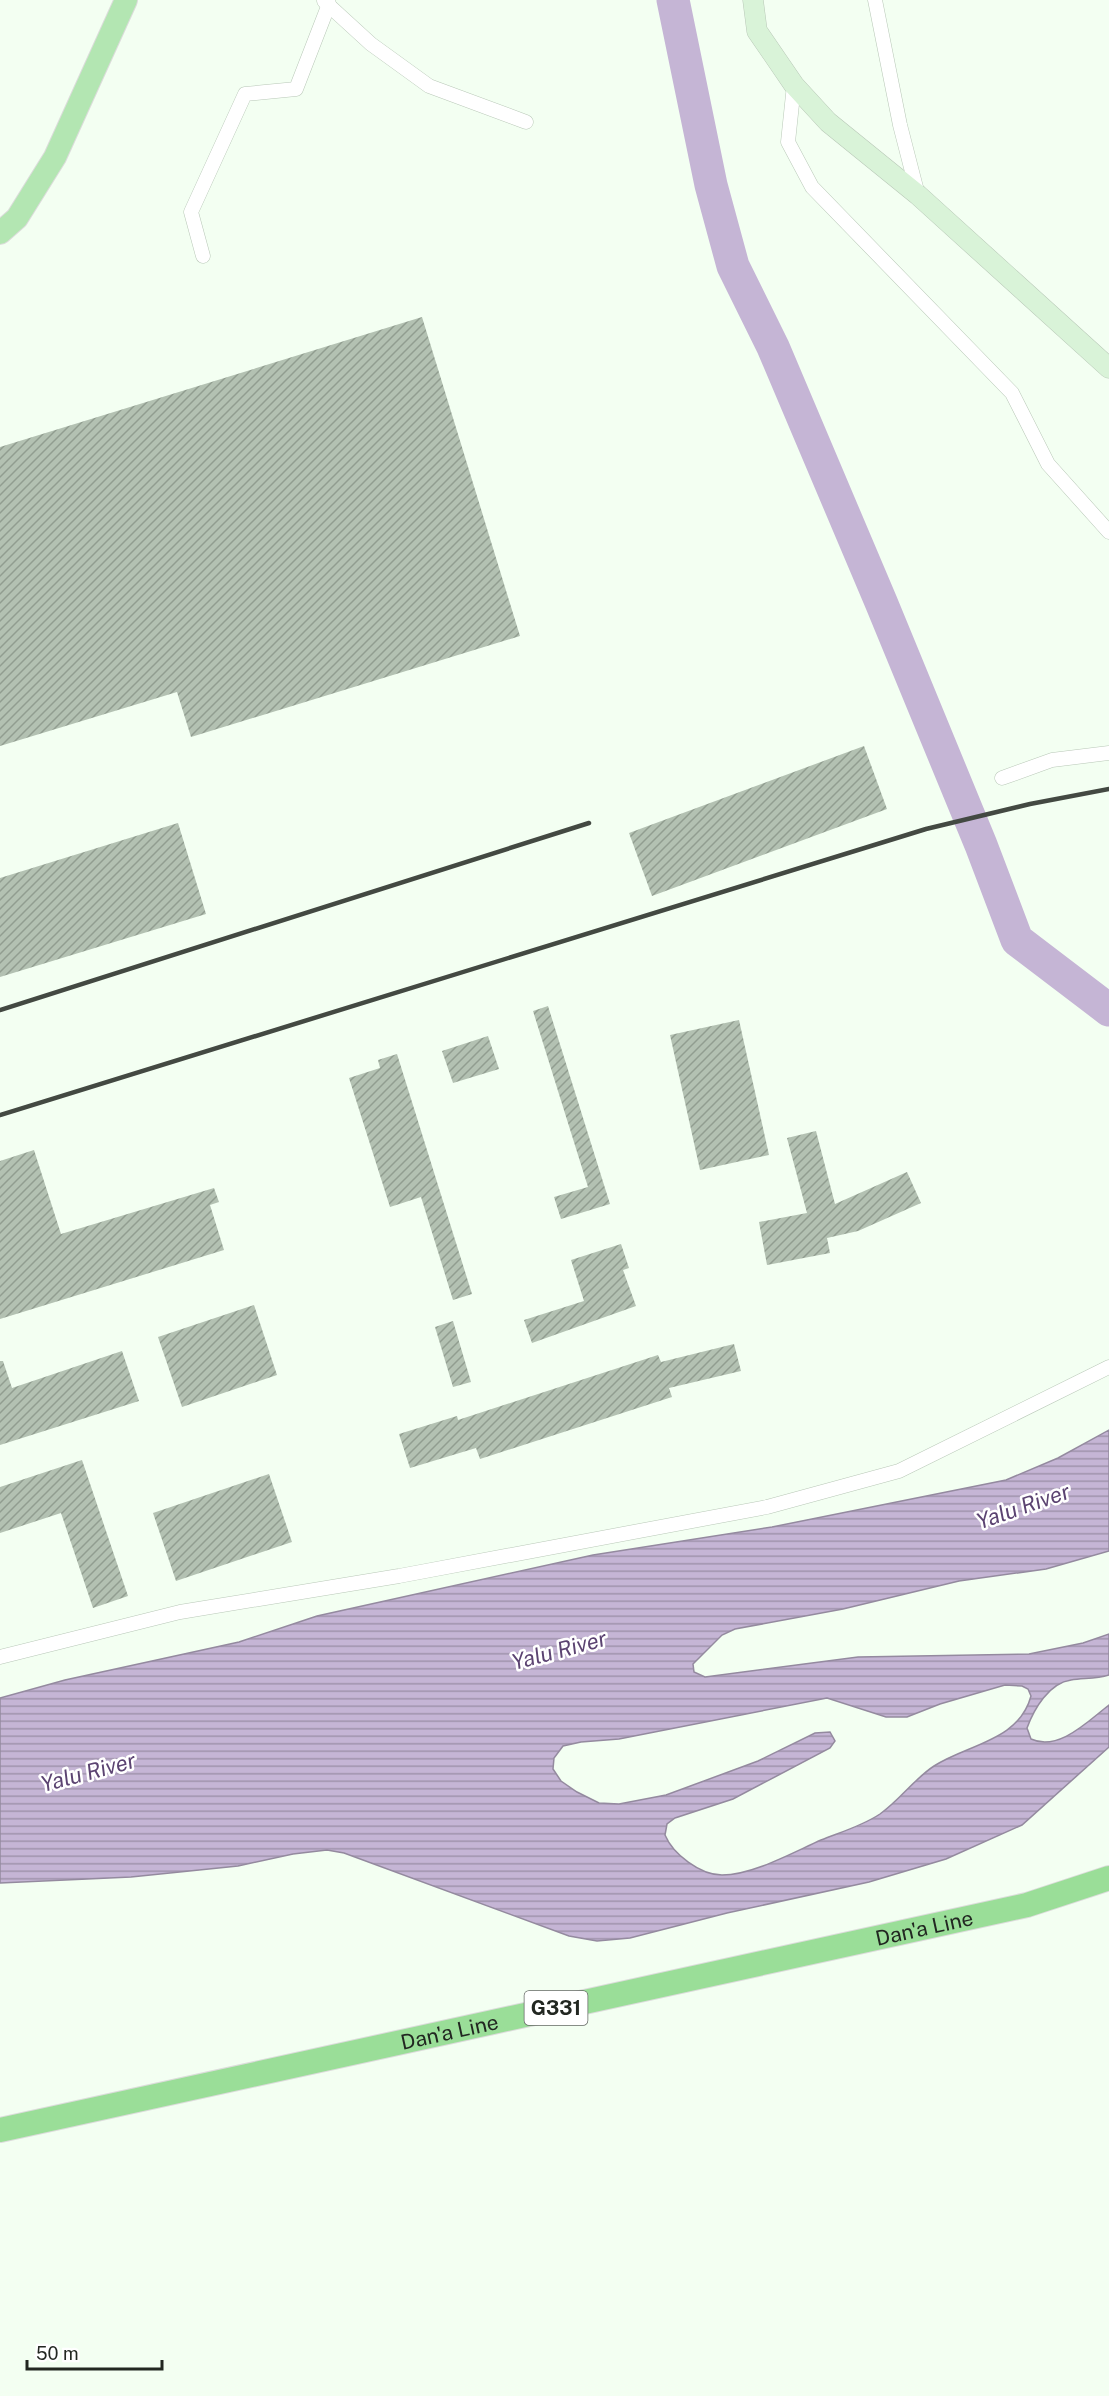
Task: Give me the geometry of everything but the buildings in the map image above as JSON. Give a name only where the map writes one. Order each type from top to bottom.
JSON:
[{"type":"highway","name":"Dan'a Line","points":[[0,2130],[1027,1905],[1109,1878]]},
{"type":"main road","points":[[0,233],[17,218],[55,157],[126,0]]},
{"type":"main road","points":[[753,0],[757,31],[794,85],[828,123],[918,195],[1109,368]]},
{"type":"street","points":[[875,0],[900,125],[918,195]]},
{"type":"street","points":[[203,256],[191,212],[245,94],[296,89],[326,2],[371,44],[429,86],[526,122]]},
{"type":"street","points":[[794,85],[788,142],[812,187],[1012,393],[1048,464],[1109,532]]},
{"type":"street","points":[[1002,778],[1052,760],[1109,753]]},
{"type":"street","points":[[0,1657],[180,1612],[399,1576],[767,1507],[899,1471],[1109,1367]]},
{"type":"water","name":"Yalu River","points":[[1109,1430],[1109,1551],[1046,1569],[959,1581],[843,1609],[735,1629],[722,1635],[693,1664],[694,1672],[705,1677],[858,1657],[1029,1654],[1083,1643],[1109,1634],[1109,1675],[1071,1680],[1056,1686],[1038,1705],[1027,1728],[1031,1739],[1042,1742],[1063,1738],[1083,1726],[1109,1705],[1109,1747],[1022,1825],[946,1859],[869,1882],[727,1913],[630,1938],[597,1941],[569,1936],[344,1853],[327,1850],[293,1854],[238,1866],[131,1877],[0,1883],[0,1698],[65,1680],[239,1642],[317,1616],[593,1555],[772,1527],[1006,1480],[1058,1458]],"holes":[[[1005,1685],[1022,1686],[1028,1689],[1031,1696],[1025,1711],[1016,1723],[991,1740],[934,1766],[880,1814],[773,1862],[734,1874],[714,1874],[688,1862],[674,1849],[665,1835],[667,1824],[675,1818],[733,1799],[830,1748],[835,1741],[830,1732],[815,1733],[758,1761],[666,1795],[619,1804],[599,1803],[577,1792],[561,1781],[553,1769],[554,1758],[563,1746],[619,1739],[827,1698],[886,1717],[907,1717],[940,1704]]]},
{"type":"waterway","points":[[673,0],[711,185],[733,266],[773,347],[881,602],[981,845],[1017,940],[1109,1010]]},
{"type":"railway","points":[[0,1115],[926,829],[1030,804],[1109,789]]},
{"type":"railway","points":[[0,1010],[589,823]]}]
